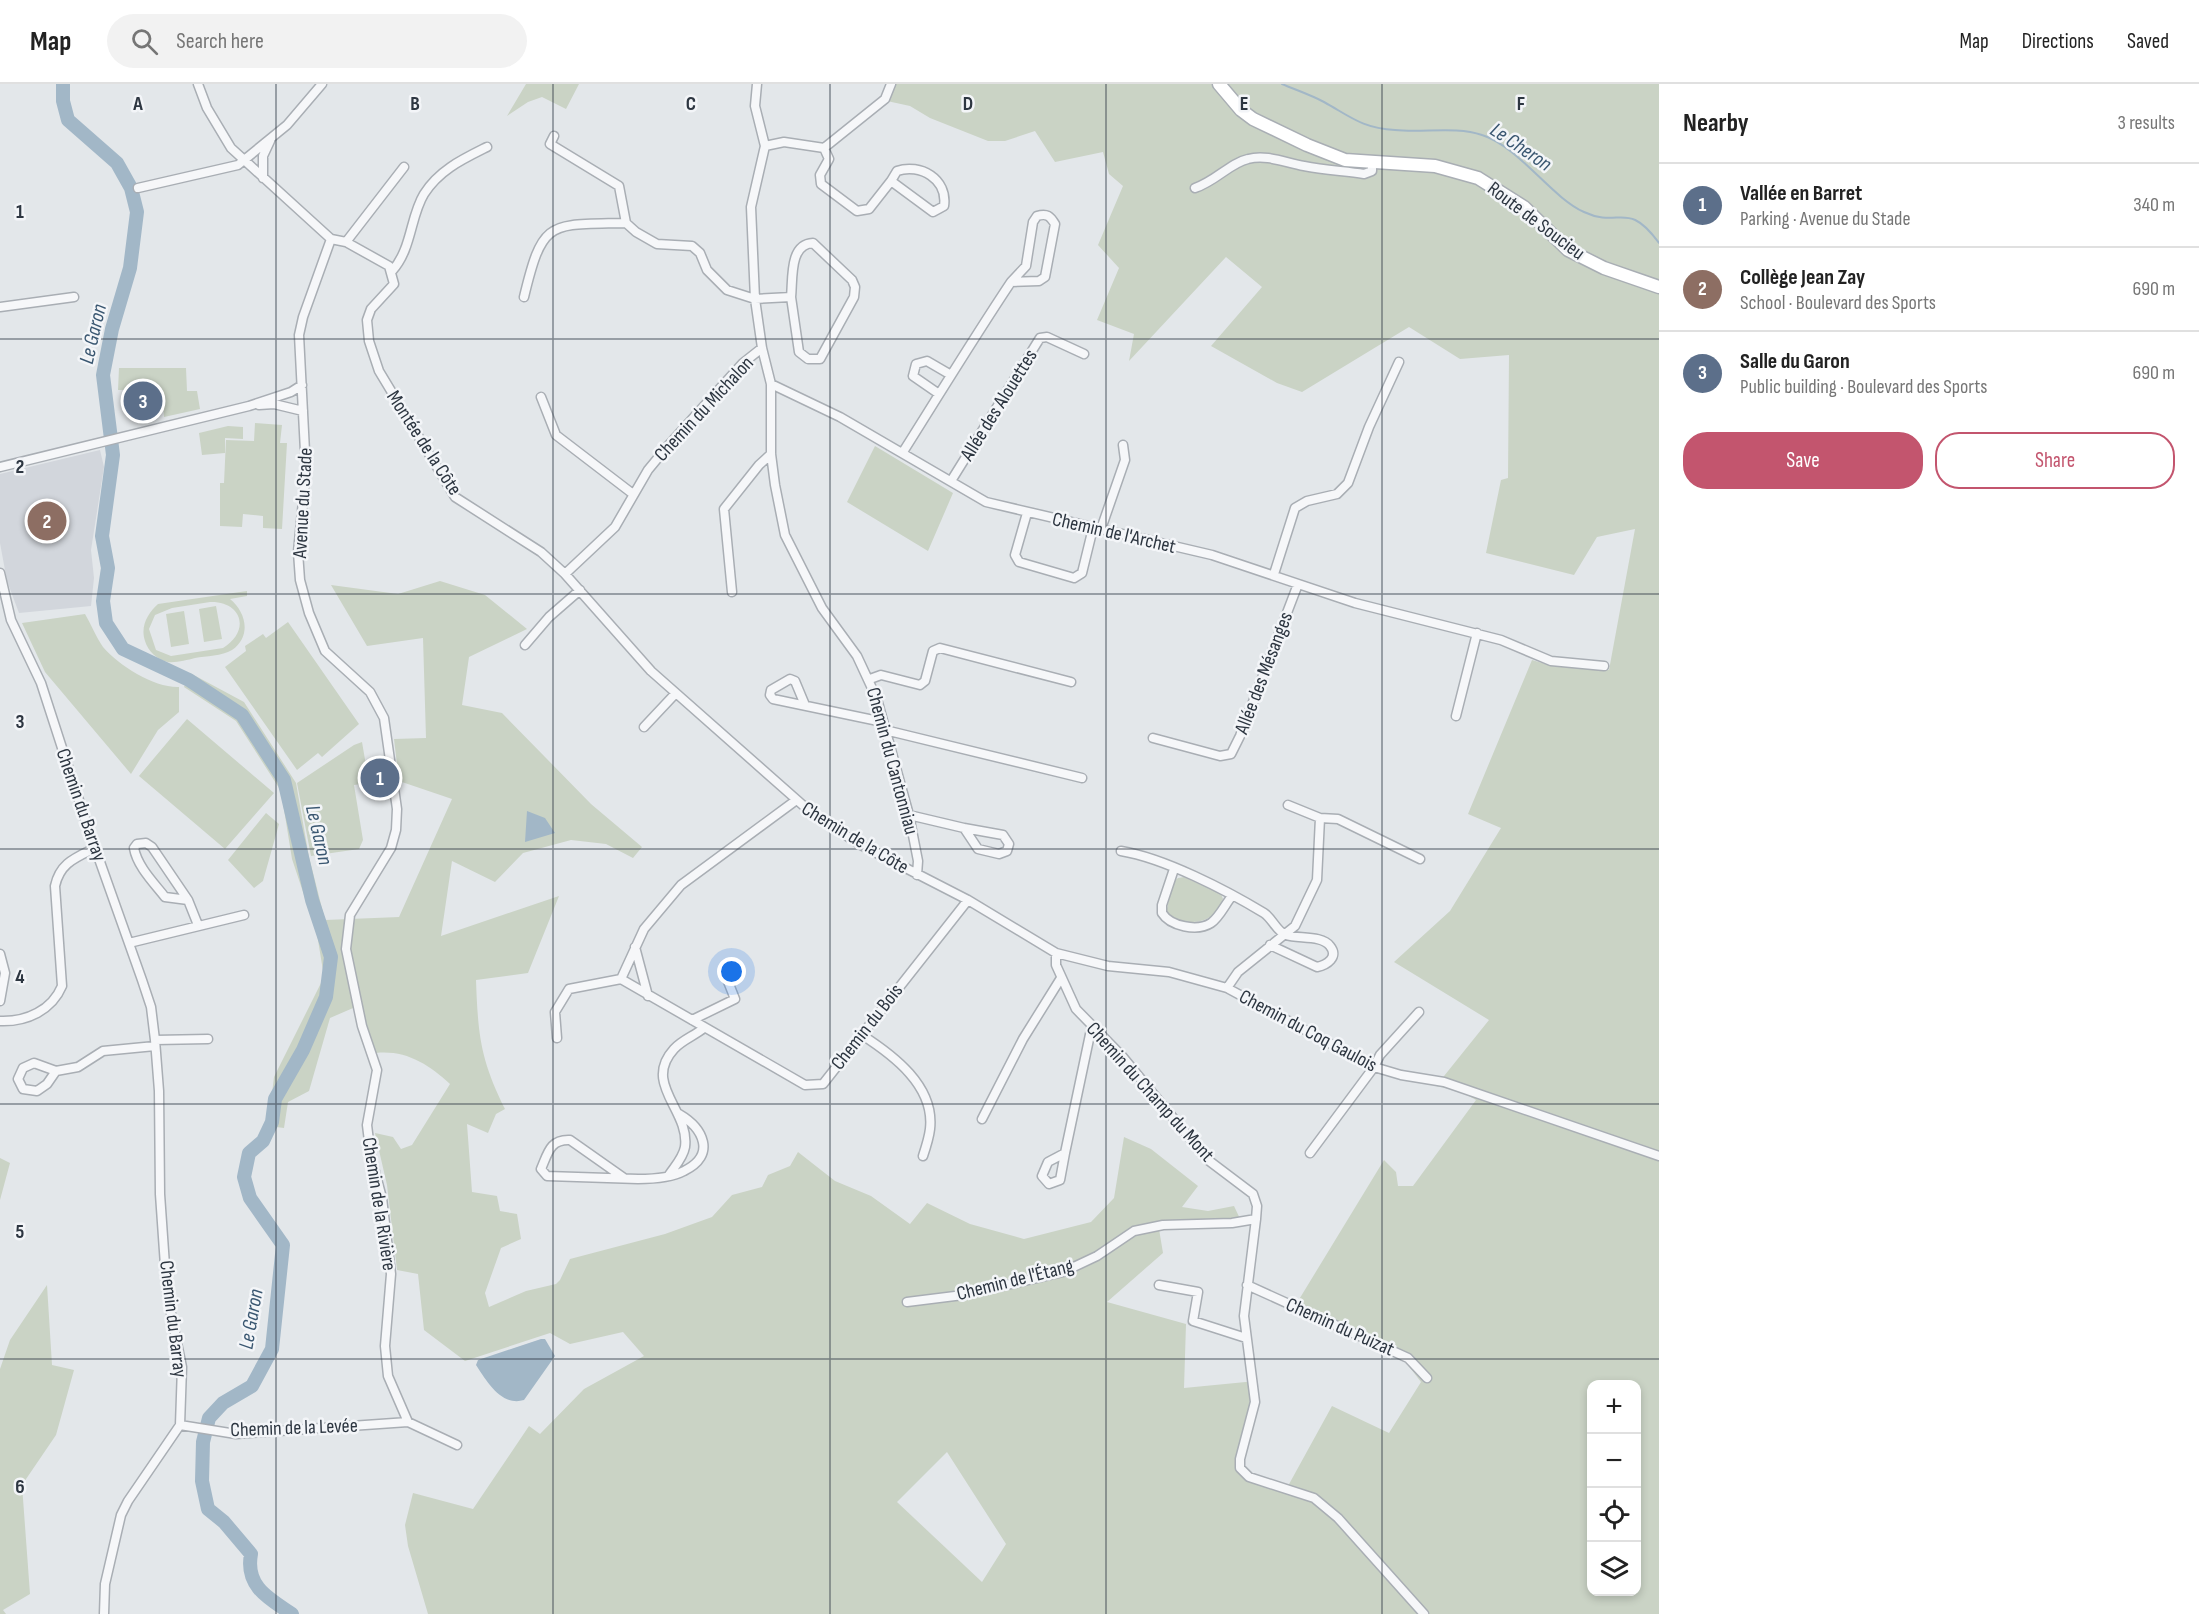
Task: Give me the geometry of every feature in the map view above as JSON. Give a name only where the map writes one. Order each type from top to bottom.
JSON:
[{"type":"street","points":[[198,84],[218,129],[243,160],[331,239],[346,242],[384,262],[392,271],[409,240],[423,195],[447,167],[487,147]]},
{"type":"street","points":[[138,188],[238,165],[271,139],[322,84]]},
{"type":"street","points":[[757,84],[755,106],[765,146],[784,142],[824,148],[885,99],[891,84]]},
{"type":"street","name":"Route de Soucieu","points":[[1219,84],[1241,110],[1267,126],[1330,155],[1372,164],[1436,166],[1478,178],[1524,207],[1568,250],[1604,268],[1659,287]]},
{"type":"street","points":[[554,136],[550,144],[619,186],[626,223]]},
{"type":"street","points":[[263,178],[263,156],[271,139]]},
{"type":"street","name":"Chemin du Michalon","points":[[565,574],[615,527],[648,470],[743,363],[762,348],[755,299],[751,207],[765,146]]},
{"type":"street","points":[[824,148],[829,159],[820,175],[821,184],[856,211],[869,209],[897,171],[909,167],[921,169],[939,182],[945,196],[944,206],[933,212],[891,181]]},
{"type":"street","points":[[243,160],[253,162],[263,156]]},
{"type":"street","points":[[1195,188],[1212,182],[1230,168],[1251,158],[1264,157],[1303,166],[1364,174],[1372,171],[1372,164]]},
{"type":"street","points":[[346,242],[404,166]]},
{"type":"street","points":[[903,453],[1011,282],[1026,266],[1033,222],[1037,216],[1044,214],[1050,217],[1055,224],[1045,277],[1039,281],[1011,282]]},
{"type":"street","points":[[524,297],[536,249],[544,236],[558,227],[626,223],[657,244],[692,246],[700,253],[707,270],[727,290],[755,299],[791,297]]},
{"type":"street","name":"Avenue du Stade","points":[[331,239],[303,317],[299,335],[306,471],[298,552],[300,580],[309,613],[325,651],[370,692],[384,718],[397,809],[396,830],[391,848],[350,915]]},
{"type":"street","points":[[805,243],[813,243],[852,280],[854,297],[820,359],[808,359],[799,352],[791,297],[797,250],[805,243]]},
{"type":"street","name":"Montée de la Côte","points":[[392,271],[394,278],[391,290],[371,309],[367,320],[367,330],[379,370],[455,496],[522,538],[565,574]]},
{"type":"street","points":[[0,307],[74,297]]},
{"type":"street","name":"Allée des Alouettes","points":[[951,481],[1041,338],[1047,337],[1084,354]]},
{"type":"street","name":"Chemin du Cantonniau","points":[[762,348],[771,384],[771,454],[785,535],[822,608],[857,656],[870,679],[909,815],[918,861],[917,875]]},
{"type":"street","points":[[939,394],[913,376],[916,364],[927,361],[951,375]]},
{"type":"street","points":[[1274,574],[1295,508],[1307,501],[1337,495],[1348,483],[1369,427],[1400,362]]},
{"type":"street","name":"Chemin de l'Archet","points":[[771,384],[840,417],[986,502],[1212,555],[1355,603],[1501,639],[1551,661],[1604,666]]},
{"type":"street","points":[[0,467],[249,406],[291,393],[302,385]]},
{"type":"street","points":[[541,397],[556,435],[633,495]]},
{"type":"street","points":[[249,406],[274,404],[303,411]]},
{"type":"street","points":[[1027,513],[1015,555],[1019,562],[1074,578],[1082,573],[1125,460],[1123,445]]},
{"type":"street","points":[[732,592],[724,509],[759,465],[771,454]]},
{"type":"street","points":[[0,460],[31,458]]},
{"type":"street","name":"Chemin du Barray","points":[[0,573],[11,620],[41,683],[95,848],[151,1007],[155,1043],[166,1294],[182,1367],[180,1425]]},
{"type":"street","name":"Chemin de la Côte","points":[[565,574],[637,657],[795,801],[859,844],[968,900],[1056,953]]},
{"type":"street","name":"Allée des Mésanges","points":[[1153,738],[1220,756],[1231,754],[1299,584]]},
{"type":"street","points":[[525,645],[549,617],[580,590]]},
{"type":"street","points":[[1456,716],[1478,633]]},
{"type":"street","points":[[870,679],[881,675],[920,685],[925,681],[933,651],[940,648],[1071,682]]},
{"type":"street","points":[[644,727],[675,694]]},
{"type":"street","points":[[806,705],[1082,778]]},
{"type":"street","points":[[557,1038],[555,1012],[569,989],[621,979],[644,929],[681,885],[795,801]]},
{"type":"street","points":[[1288,805],[1320,818],[1338,819],[1420,859]]},
{"type":"street","points":[[909,815],[1003,835],[1009,844],[1007,851],[999,855],[978,849],[964,828]]},
{"type":"street","points":[[1227,988],[1238,972],[1295,926],[1317,880],[1320,818]]},
{"type":"street","points":[[188,900],[165,897],[136,857],[134,848],[137,844],[146,843],[152,847],[188,900],[198,925]]},
{"type":"street","points":[[0,1021],[18,1019],[49,1008],[57,999],[62,986],[55,886],[58,873],[65,864],[95,848]]},
{"type":"street","points":[[1121,851],[1139,854],[1232,896],[1266,915],[1285,935],[1325,941],[1331,946],[1333,954],[1326,966],[1317,967],[1270,945]]},
{"type":"street","points":[[1174,869],[1162,905],[1162,913],[1173,924],[1198,927],[1211,923],[1232,896]]},
{"type":"street","name":"Chemin du Bois","points":[[621,979],[805,1084],[823,1084],[968,900]]},
{"type":"street","points":[[129,943],[244,915]]},
{"type":"street","name":"Chemin de la Rivière","points":[[350,915],[346,949],[352,986],[377,1070],[367,1125],[371,1157],[382,1198],[392,1274],[385,1346],[388,1376],[408,1422]]},
{"type":"street","points":[[634,947],[648,996]]},
{"type":"street","name":"Chemin du Champ du Mont","points":[[1056,953],[1056,965],[1076,1010],[1122,1056],[1208,1160],[1253,1194],[1257,1206],[1244,1316],[1255,1402],[1240,1459],[1240,1468],[1249,1477],[1314,1498],[1338,1518],[1424,1614]]},
{"type":"street","name":"Chemin du Coq Gaulois","points":[[1056,953],[1108,966],[1169,972],[1227,988],[1374,1067],[1401,1075],[1444,1082],[1659,1156]]},
{"type":"street","points":[[0,954],[5,973],[0,1001]]},
{"type":"street","points":[[982,1119],[1023,1039],[1061,978]]},
{"type":"street","points":[[692,1020],[735,999],[727,979]]},
{"type":"street","points":[[1310,1154],[1374,1067],[1380,1054],[1419,1012]]},
{"type":"street","points":[[1065,1153],[1092,1025]]},
{"type":"street","points":[[669,1175],[681,1159],[685,1146],[679,1114],[665,1094],[662,1072],[673,1049],[704,1028]]},
{"type":"street","points":[[862,1035],[908,1070],[920,1089],[928,1109],[930,1127],[923,1156]]},
{"type":"street","points":[[56,1071],[78,1067],[103,1051],[155,1043],[208,1039]]},
{"type":"street","points":[[624,1178],[570,1140],[560,1140],[552,1144],[541,1169],[547,1176],[651,1179],[686,1170],[695,1163],[704,1143],[694,1123],[679,1114]]},
{"type":"street","name":"Chemin de l'Étang","points":[[908,1302],[974,1293],[1063,1272],[1097,1256],[1134,1231],[1163,1225],[1232,1223],[1256,1218]]},
{"type":"street","points":[[1159,1285],[1198,1292],[1193,1322],[1246,1338]]},
{"type":"street","name":"Chemin du Puizat","points":[[1247,1285],[1408,1358],[1426,1378]]},
{"type":"street","points":[[408,1422],[457,1445]]},
{"type":"street","name":"Chemin de la Levée","points":[[180,1425],[236,1434],[408,1422]]},
{"type":"street","points":[[104,1614],[105,1584],[121,1515],[128,1501],[180,1425]]},
{"type":"shaded area","points":[[100,450],[104,467],[91,550],[94,578],[91,606],[19,613],[7,581],[0,543],[0,474]]},
{"type":"green space","points":[[526,84],[579,84],[566,109],[542,97],[528,102],[507,116]]},
{"type":"green space","points":[[895,84],[1659,84],[1659,1614],[428,1614],[408,1546],[405,1525],[413,1493],[473,1509],[529,1426],[540,1434],[584,1389],[644,1356],[623,1332],[570,1344],[550,1333],[465,1361],[424,1330],[418,1274],[397,1270],[387,1185],[375,1133],[393,1137],[401,1149],[412,1145],[450,1084],[433,1070],[407,1056],[376,1053],[360,1005],[330,1018],[309,1091],[288,1102],[284,1128],[268,1126],[274,1077],[324,977],[317,934],[292,859],[281,791],[236,721],[184,687],[190,673],[244,702],[296,783],[309,857],[325,920],[399,917],[452,799],[399,781],[394,739],[426,738],[423,638],[367,646],[331,585],[398,594],[440,581],[485,595],[527,629],[469,657],[462,705],[502,713],[591,804],[642,847],[633,858],[606,844],[571,840],[523,853],[495,882],[452,861],[441,936],[559,896],[528,973],[476,980],[479,1031],[485,1060],[505,1109],[496,1114],[488,1133],[467,1124],[472,1192],[497,1196],[500,1211],[517,1214],[521,1239],[501,1248],[485,1293],[489,1307],[526,1291],[556,1284],[570,1259],[665,1234],[712,1217],[732,1195],[762,1187],[768,1175],[790,1166],[798,1152],[835,1181],[871,1196],[910,1224],[927,1203],[970,1224],[1024,1239],[1091,1222],[1114,1198],[1124,1137],[1151,1149],[1198,1186],[1182,1207],[1208,1211],[1234,1206],[1243,1225],[1191,1225],[1159,1229],[1163,1253],[1107,1302],[1186,1324],[1184,1388],[1256,1381],[1255,1418],[1242,1462],[1250,1474],[1288,1486],[1332,1406],[1389,1433],[1421,1382],[1404,1360],[1292,1311],[1384,1160],[1396,1172],[1398,1186],[1413,1186],[1476,1100],[1460,1091],[1436,1086],[1489,1020],[1394,962],[1450,911],[1501,828],[1468,814],[1532,660],[1552,666],[1609,670],[1635,529],[1597,537],[1574,575],[1486,553],[1501,480],[1508,478],[1509,355],[1460,359],[1409,327],[1302,392],[1277,383],[1211,346],[1262,287],[1226,257],[1129,361],[1134,334],[1097,320],[1119,268],[1098,245],[1123,186],[1109,174],[1103,152],[1055,162],[1035,131],[1005,141],[988,141],[930,118],[910,106],[887,101]],"holes":[[[947,1452],[1006,1544],[982,1582],[897,1502]]]},
{"type":"green space","points":[[119,368],[186,368],[187,391],[197,391],[200,409],[164,417],[162,389],[118,390]]},
{"type":"green space","points":[[255,423],[282,425],[280,443],[287,443],[282,529],[263,528],[263,516],[243,514],[242,527],[220,526],[220,483],[224,483],[226,440],[254,441]]},
{"type":"green space","points":[[228,426],[243,427],[243,439],[225,438],[225,453],[202,455],[199,433]]},
{"type":"green space","points":[[875,446],[953,493],[928,551],[847,502]]},
{"type":"green space","points":[[247,591],[247,596],[230,599],[236,604],[243,617],[245,624],[242,638],[232,650],[224,654],[178,662],[164,661],[151,652],[146,645],[144,635],[146,620],[158,604]],"holes":[[[210,602],[221,603],[236,612],[240,626],[232,641],[223,648],[171,656],[156,650],[149,629],[155,615],[172,608]]]},
{"type":"green space","points":[[216,606],[222,639],[204,642],[199,609]]},
{"type":"green space","points":[[184,611],[189,644],[171,647],[166,614]]},
{"type":"green space","points":[[85,614],[103,647],[118,661],[149,680],[179,687],[179,712],[158,730],[131,774],[45,672],[22,623]]},
{"type":"green space","points":[[288,622],[359,724],[322,757],[318,753],[297,770],[225,667],[246,651],[245,646],[263,634],[266,638]]},
{"type":"green space","points":[[187,719],[274,793],[225,849],[139,776]]},
{"type":"green space","points":[[362,742],[369,783],[354,785],[363,840],[359,849],[311,856],[297,783]]},
{"type":"green space","points":[[266,813],[279,824],[263,881],[254,888],[228,860]]},
{"type":"green space","points":[[1184,877],[1221,894],[1223,899],[1219,908],[1207,919],[1182,921],[1166,913],[1173,882]]},
{"type":"green space","points":[[0,1158],[10,1163],[0,1200]]},
{"type":"green space","points":[[47,1285],[52,1365],[74,1370],[56,1435],[22,1485],[30,1594],[3,1610],[6,1614],[0,1614],[0,1369],[10,1340]]},
{"type":"water","points":[[527,811],[545,818],[555,833],[525,842]]},
{"type":"water","points":[[545,1339],[555,1356],[524,1400],[508,1400],[501,1396],[476,1365],[478,1360]]},
{"type":"waterway","name":"Le Garon","points":[[63,84],[63,101],[68,120],[117,163],[131,188],[137,212],[130,268],[112,329],[103,375],[113,455],[102,536],[108,568],[103,601],[106,623],[123,649],[189,680],[242,715],[284,780],[312,900],[331,957],[326,997],[303,1050],[275,1099],[272,1122],[263,1141],[249,1153],[244,1177],[250,1198],[283,1245],[272,1349],[252,1386],[223,1403],[209,1418],[203,1442],[202,1481],[208,1509],[224,1522],[251,1554],[252,1575],[260,1590],[292,1614]]},
{"type":"waterway","name":"Le Cheron","points":[[1282,84],[1319,99],[1357,121],[1374,127],[1406,131],[1450,130],[1482,135],[1509,150],[1572,205],[1596,216],[1631,218],[1648,230],[1659,243]]},
{"type":"place","name":"Salle du Garon","points":[[143,401]]},
{"type":"place","name":"Collège Jean Zay","points":[[47,521]]},
{"type":"place","name":"Vallée en Barret","points":[[380,778]]}]
